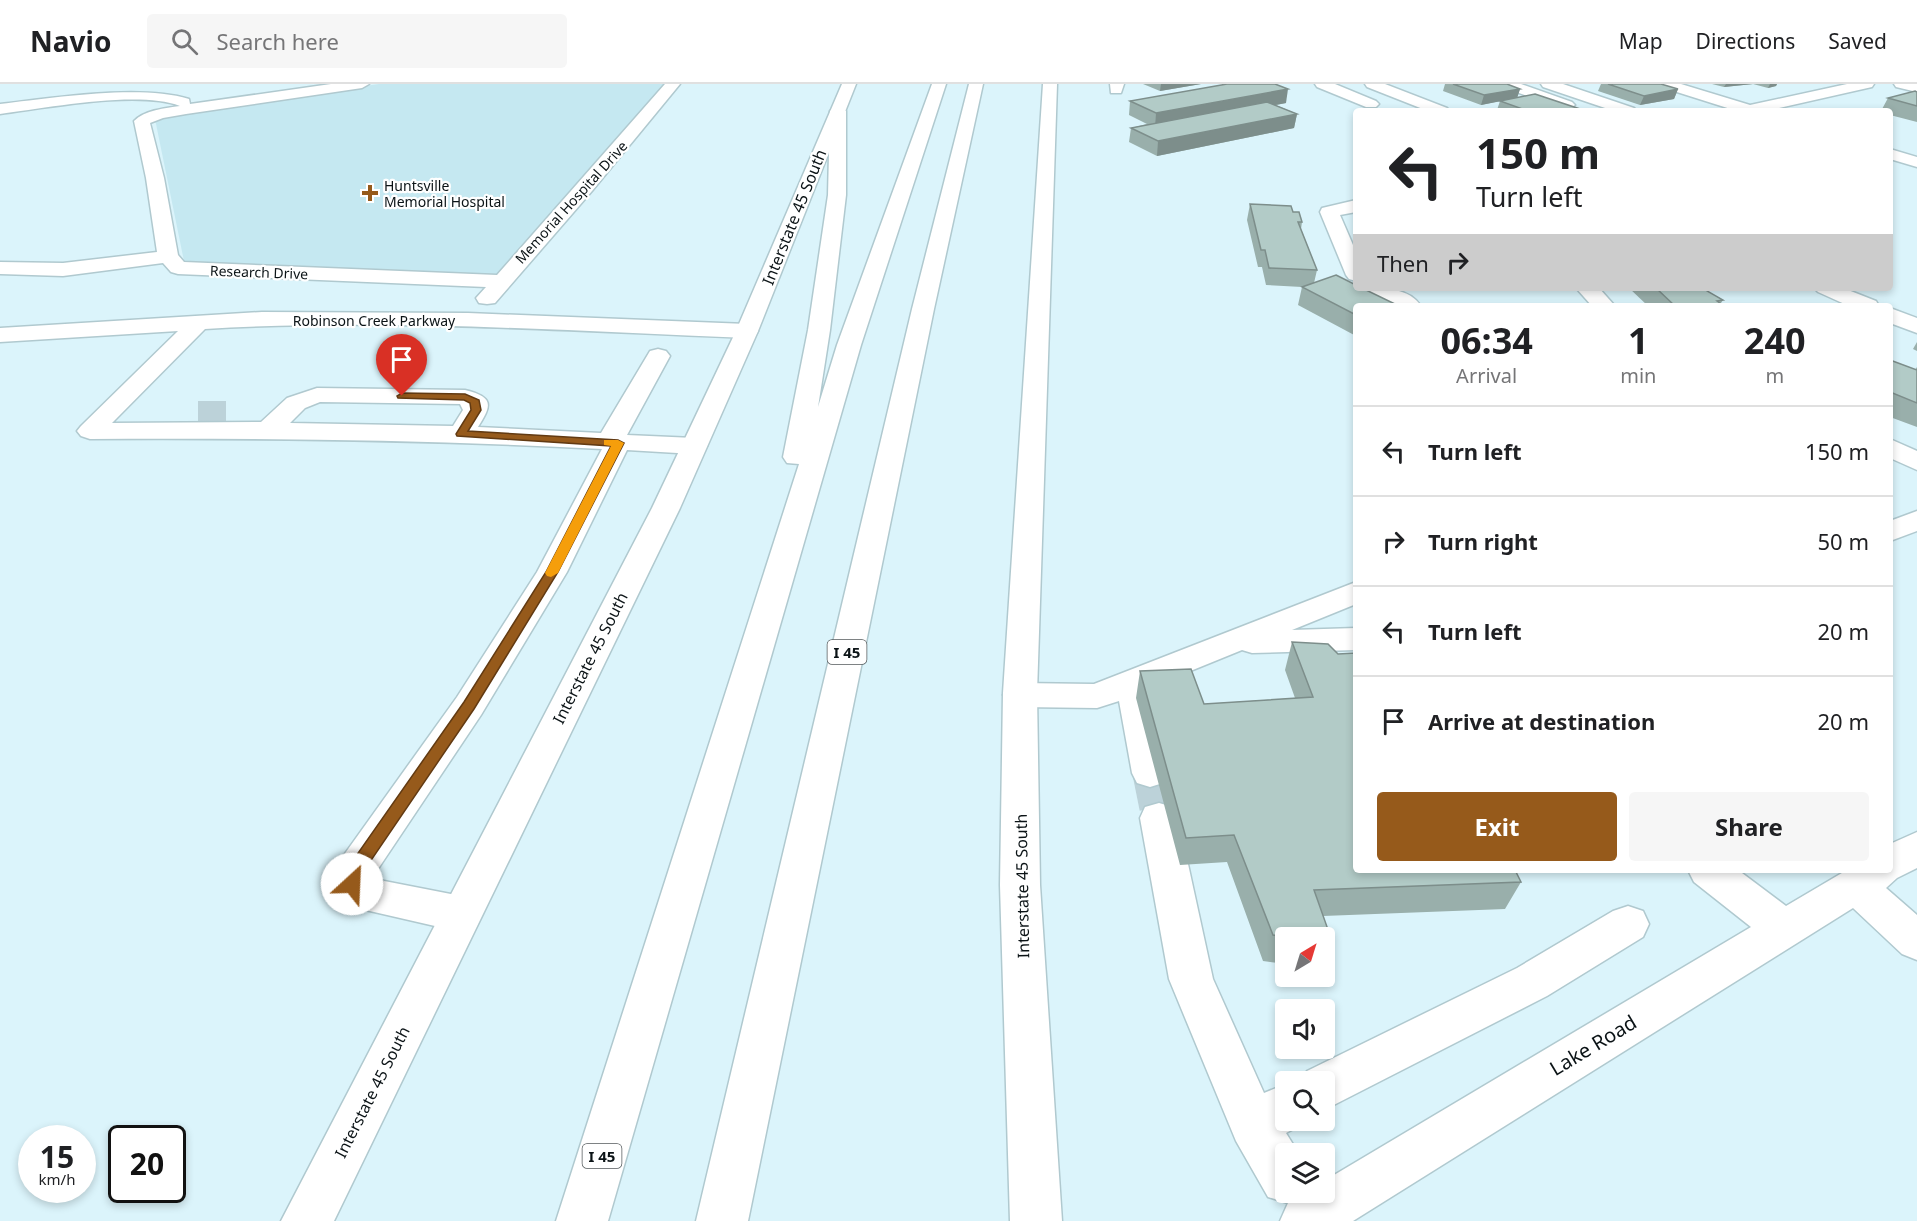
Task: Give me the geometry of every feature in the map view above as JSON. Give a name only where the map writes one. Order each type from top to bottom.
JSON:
[{"type":"main road","points":[[0,280],[10,269],[68,270],[115,266],[168,256],[155,178],[142,121],[149,117],[186,109],[362,84]]},
{"type":"main road","name":"Memorial Hospital Drive","points":[[468,320],[586,187],[673,84]]},
{"type":"main road","name":"I 45","points":[[582,1221],[845,357],[939,84]]},
{"type":"main road","name":"I 45","points":[[722,1221],[923,309],[976,84]]},
{"type":"main road","name":"Interstate 45 South","points":[[1036,1221],[1020,885],[1020,695],[1050,84]]},
{"type":"main road","points":[[1322,84],[1371,104]]},
{"type":"main road","points":[[1372,84],[1434,108]]},
{"type":"main road","points":[[1507,84],[1576,108]]},
{"type":"main road","points":[[1548,84],[1620,108]]},
{"type":"main road","points":[[1666,84],[1742,108]]},
{"type":"main road","points":[[1764,108],[1868,84]]},
{"type":"main road","points":[[1901,84],[1917,88]]},
{"type":"main road","points":[[0,109],[150,95],[178,97],[184,101],[186,109]]},
{"type":"main road","points":[[622,1091],[712,736],[790,493],[819,330],[837,195],[843,97]]},
{"type":"main road","name":"Interstate 45 South","points":[[307,1221],[666,508],[747,331],[843,97]]},
{"type":"main road","points":[[1704,108],[1726,103]]},
{"type":"main road","points":[[1893,155],[1917,162]]},
{"type":"main road","points":[[1353,207],[1329,212],[1353,268]]},
{"type":"main road","name":"Research Drive","points":[[168,256],[178,268],[501,281]]},
{"type":"main road","points":[[1382,291],[1404,303]]},
{"type":"main road","points":[[1590,291],[1601,303]]},
{"type":"main road","points":[[1832,291],[1861,303]]},
{"type":"main road","points":[[1893,316],[1917,326]]},
{"type":"main road","name":"Robinson Creek Parkway","points":[[0,335],[262,319],[468,320],[747,331]]},
{"type":"main road","points":[[200,322],[90,430],[132,432],[232,423],[268,430],[461,434],[694,446]]},
{"type":"main road","points":[[461,915],[362,894],[352,884],[355,871],[469,706],[546,582],[586,510],[613,443],[658,356]]},
{"type":"main road","points":[[268,430],[296,403],[317,395],[465,397],[475,402],[476,410],[461,434]]},
{"type":"main road","points":[[132,432],[165,417],[198,415]]},
{"type":"main road","points":[[1893,449],[1917,462]]},
{"type":"main road","points":[[1893,531],[1917,520]]},
{"type":"main road","points":[[1020,695],[1097,696],[1353,595]]},
{"type":"main road","points":[[1232,642],[1353,639]]},
{"type":"main road","points":[[1133,682],[1150,773]]},
{"type":"main road","points":[[1159,818],[1191,979],[1269,1115],[1279,1143]]},
{"type":"main road","name":"Lake Road","points":[[1893,862],[1917,848]]},
{"type":"main road","points":[[1718,873],[1784,929]]},
{"type":"main road","name":"Lake Road","points":[[1335,1183],[1784,929],[1875,873]]},
{"type":"main road","points":[[1883,873],[1917,941]]},
{"type":"main road","points":[[1335,1081],[1532,982],[1628,924]]},
{"type":"shaded area","name":"Huntsville Memorial Hospital","points":[[379,84],[669,84],[496,275],[185,266],[155,119],[165,114]]},
{"type":"building","points":[[1227,84],[1275,84],[1288,89],[1156,113],[1130,101]]},
{"type":"building","points":[[1453,84],[1507,84],[1520,89],[1484,95]]},
{"type":"building","points":[[1608,84],[1661,84],[1678,89],[1644,96]]},
{"type":"building","points":[[1917,92],[1917,106],[1888,98]]},
{"type":"building","points":[[1535,94],[1577,108],[1520,108],[1500,101]]},
{"type":"building","points":[[1267,102],[1297,114],[1158,141],[1131,128]]},
{"type":"building","points":[[1250,204],[1291,206],[1293,212],[1299,212],[1302,222],[1298,222],[1317,270],[1269,268],[1265,250],[1261,250]]},
{"type":"building","points":[[1336,275],[1353,284],[1353,291],[1368,291],[1393,303],[1353,303],[1353,313],[1302,287]]},
{"type":"building","points":[[1659,291],[1707,291],[1723,300],[1717,301],[1720,303],[1672,303]]},
{"type":"building","points":[[1893,361],[1917,370],[1917,403],[1893,393]]},
{"type":"building","points":[[1292,642],[1328,644],[1338,654],[1353,653],[1353,873],[1516,873],[1521,882],[1314,890],[1327,927],[1275,927],[1275,935],[1273,935],[1234,835],[1186,838],[1140,671],[1191,669],[1204,704],[1313,697]]},
{"type":"tunnel","points":[[198,415],[226,415]]},
{"type":"tunnel","points":[[1150,773],[1159,818]]},
{"type":"slow traffic","points":[[551,573],[586,510],[618,443],[607,443]]},
{"type":"place","name":"Huntsville Memorial Hospital","points":[[370,193]]},
{"type":"route","points":[[352,884],[355,871],[469,706],[552,572],[586,510],[618,443],[461,434],[476,410],[475,402],[471,399],[402,396]]}]
